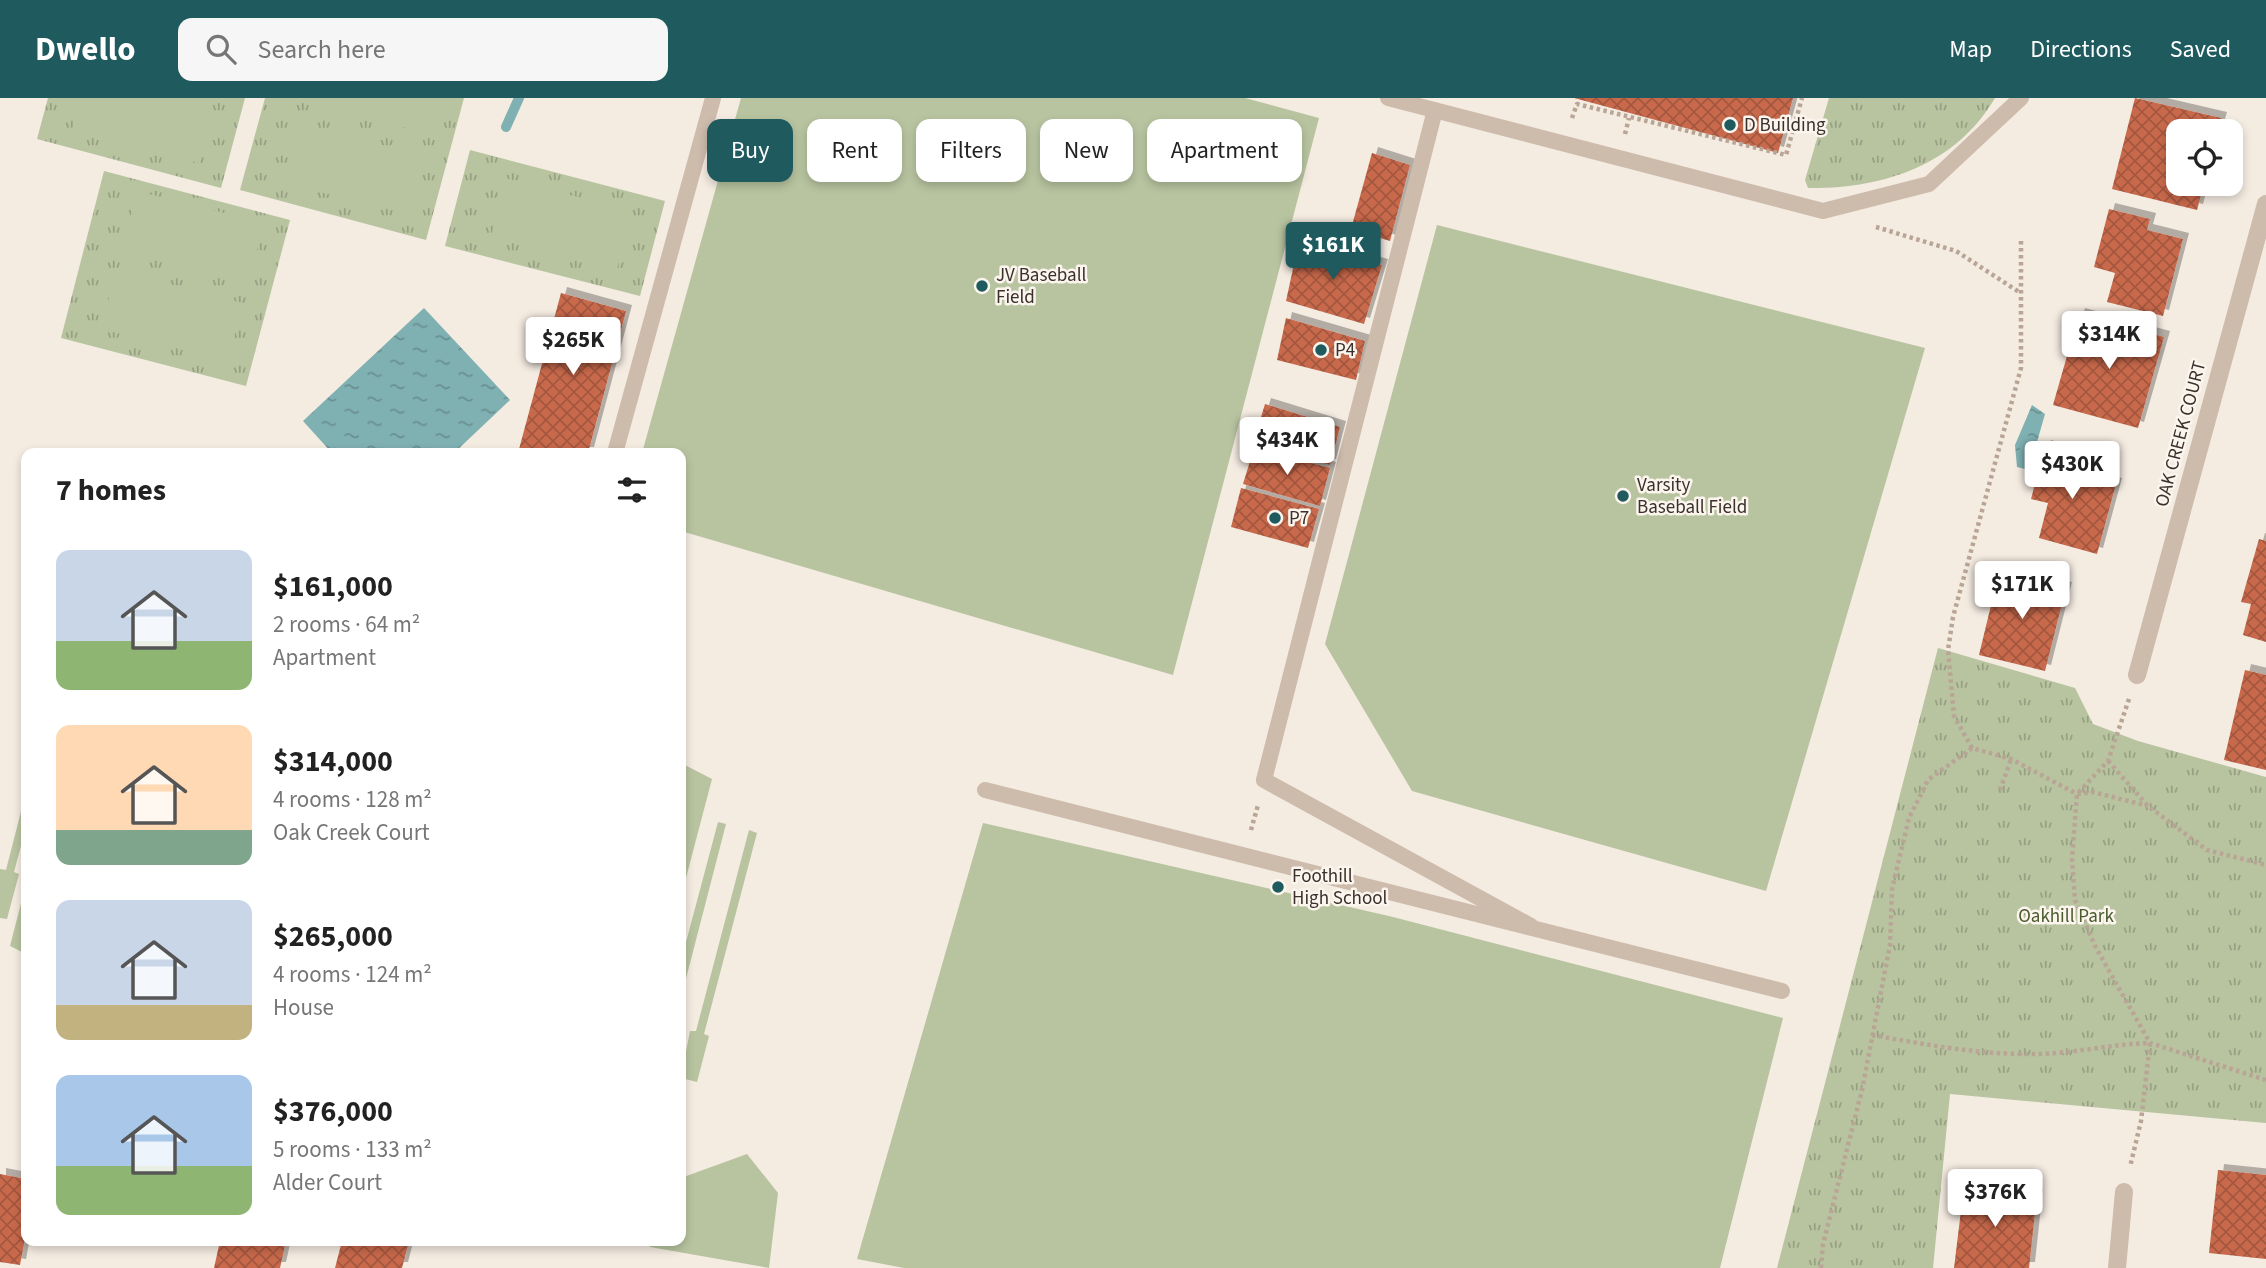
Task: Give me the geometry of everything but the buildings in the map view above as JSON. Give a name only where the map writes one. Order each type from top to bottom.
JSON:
[{"type":"street","name":"OAK CREEK COURT","points":[[2137,675],[2266,204]]},
{"type":"street","points":[[2117,1268],[2123,1192]]},
{"type":"lane","points":[[616,448],[713,98]]},
{"type":"lane","points":[[1388,98],[1823,211],[1929,184],[2021,98]]},
{"type":"lane","points":[[1434,110],[1264,780],[1531,926]]},
{"type":"lane","points":[[985,790],[1782,991]]},
{"type":"path","points":[[1558,117],[1572,120],[1577,104],[1786,155],[1802,98]]},
{"type":"path","points":[[1823,211],[1956,251],[1987,268],[2020,292]]},
{"type":"path","points":[[2021,241],[2021,368],[1953,617],[1948,650],[1954,716],[1972,748],[2011,759],[2077,794],[2093,792],[2148,806]]},
{"type":"path","points":[[2123,1192],[2141,1121],[2150,1044],[2095,946],[2076,900],[2073,859],[2077,794],[2108,761],[2137,675]]},
{"type":"path","points":[[1821,1268],[1823,1244],[1862,1090],[1890,945],[1892,889],[1909,818],[1928,780],[1972,748]]},
{"type":"path","points":[[2000,790],[2011,759]]},
{"type":"path","points":[[2108,761],[2148,806],[2207,850],[2266,865]]},
{"type":"path","points":[[1244,857],[1264,780]]},
{"type":"path","points":[[1872,1035],[1948,1049],[2029,1055],[2114,1044],[2150,1044],[2266,1080]]},
{"type":"green space","points":[[48,98],[245,98],[221,188],[37,139]]},
{"type":"green space","points":[[80,98],[191,98],[213,104],[199,163],[72,130]]},
{"type":"green space","points":[[265,98],[464,98],[426,240],[240,190]]},
{"type":"green space","points":[[308,98],[443,98],[434,135],[307,103]]},
{"type":"green space","name":"JV Baseball Field","points":[[741,98],[1245,98],[1319,118],[1173,675],[686,532],[686,448],[643,448],[718,182],[793,182],[793,119],[735,119]]},
{"type":"green space","points":[[1829,98],[1995,98],[1979,121],[1959,141],[1938,157],[1914,169],[1863,184],[1808,188],[1805,180]]},
{"type":"green space","points":[[299,124],[426,156],[411,215],[284,183]]},
{"type":"green space","points":[[470,150],[665,201],[640,296],[445,246]]},
{"type":"green space","points":[[104,171],[290,220],[246,386],[61,338]]},
{"type":"green space","points":[[505,178],[632,211],[617,269],[491,237]]},
{"type":"green space","points":[[137,191],[264,223],[249,282],[122,250]]},
{"type":"green space","name":"Varsity Baseball Field","points":[[1437,225],[1925,348],[1766,891],[1412,791],[1325,644]]},
{"type":"green space","points":[[116,270],[243,303],[228,361],[101,329]]},
{"type":"green space","name":"Oakhill Park","points":[[1938,648],[2075,688],[2093,724],[2138,741],[2266,777],[2266,1123],[1950,1094],[1933,1268],[1777,1268]]},
{"type":"green space","points":[[686,766],[712,779],[686,878]]},
{"type":"green space","points":[[21,812],[21,846],[14,872],[19,874],[7,919],[0,918],[0,869],[6,870]]},
{"type":"green space","points":[[718,822],[726,824],[686,979],[686,942]]},
{"type":"green space","points":[[983,823],[1393,917],[1783,1018],[1720,1268],[904,1268],[857,1259]]},
{"type":"green space","points":[[749,830],[757,833],[704,1034],[709,1036],[697,1082],[686,1079],[686,1052],[690,1031],[696,1031]]},
{"type":"green space","points":[[21,903],[21,952],[10,946]]},
{"type":"green space","points":[[747,1154],[778,1193],[769,1268],[650,1247],[686,1246],[686,1176]]},
{"type":"water","points":[[424,308],[510,400],[459,448],[327,448],[303,421]]},
{"type":"water","points":[[2032,405],[2045,414],[2029,470],[2017,467],[2015,445]]},
{"type":"waterway","points":[[506,127],[519,98]]},
{"type":"place","name":"D Building","points":[[1730,125]]},
{"type":"place","name":"JV Baseball Field","points":[[982,286]]},
{"type":"place","name":"P4","points":[[1321,350]]},
{"type":"place","name":"Varsity Baseball Field","points":[[1623,496]]},
{"type":"place","name":"P7","points":[[1275,518]]},
{"type":"place","name":"Foothill High School","points":[[1278,887]]}]
